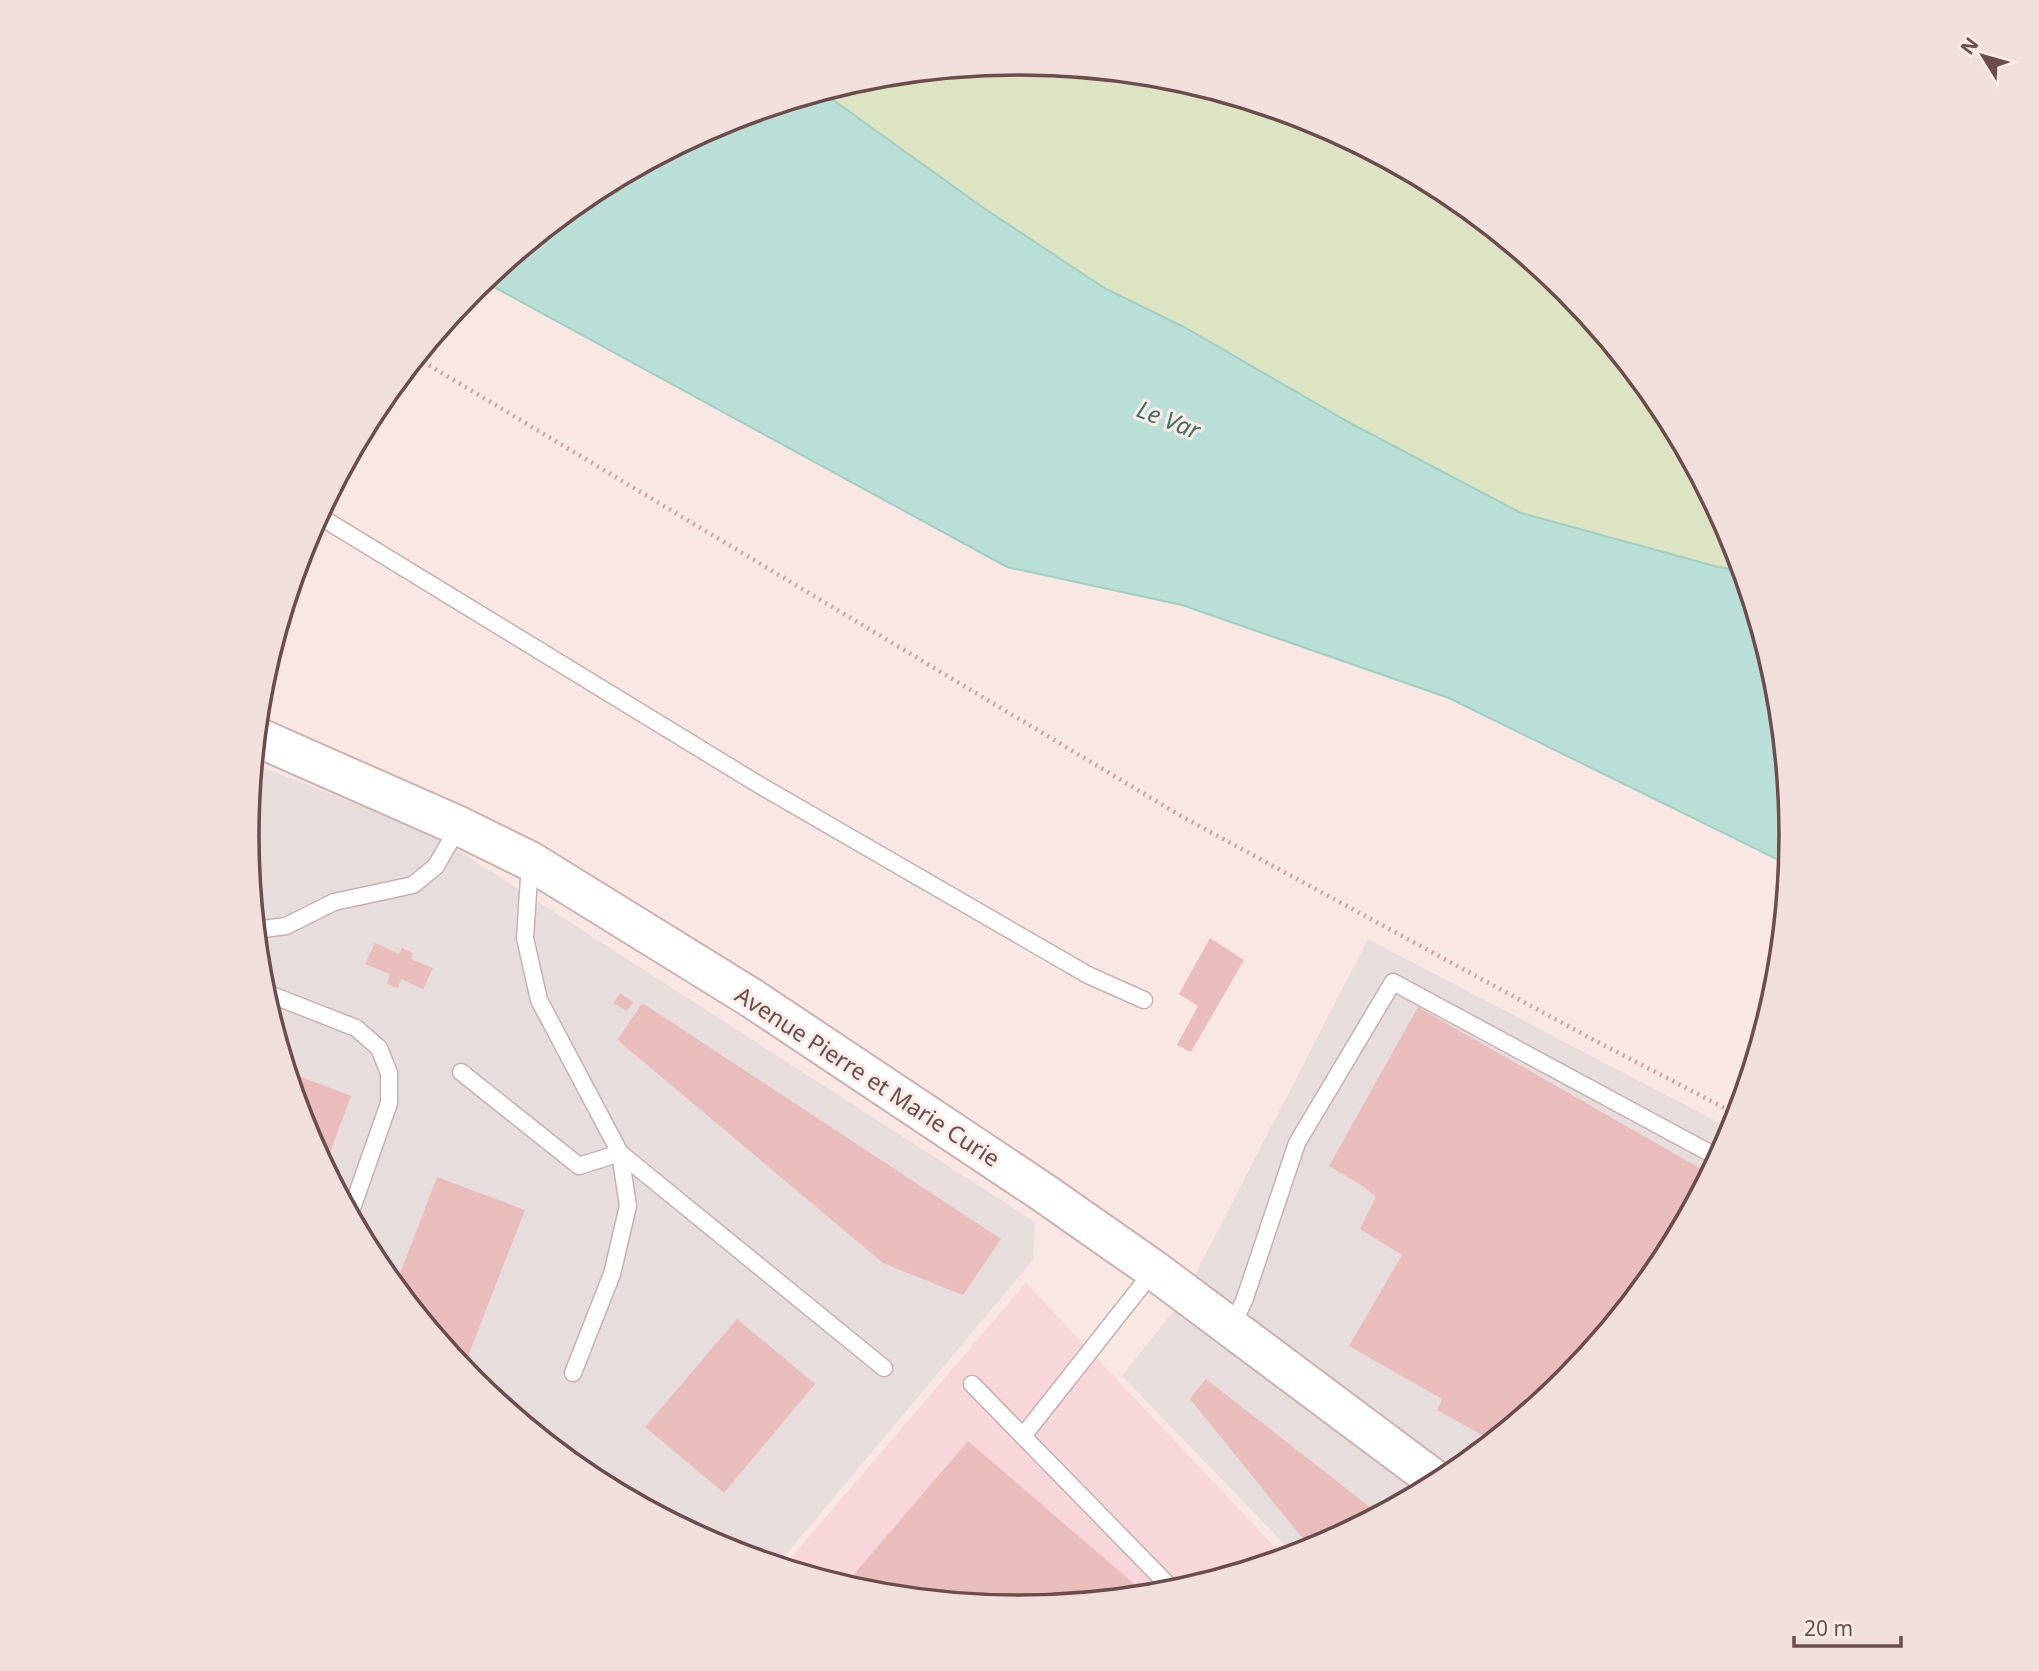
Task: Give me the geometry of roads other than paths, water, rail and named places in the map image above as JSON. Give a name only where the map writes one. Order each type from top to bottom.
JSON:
[{"type":"main road","name":"Avenue Pierre et Marie Curie","points":[[266,741],[460,825],[530,860],[818,1042],[1044,1193],[1153,1270],[1429,1476]]},
{"type":"lane","points":[[328,521],[761,786],[1088,975],[1144,1000]]},
{"type":"lane","points":[[265,929],[286,926],[334,902],[413,885],[436,866],[460,825]]},
{"type":"lane","points":[[530,860],[525,938],[539,1000],[620,1153],[628,1206],[612,1273],[573,1373]]},
{"type":"lane","points":[[1231,1328],[1244,1301],[1297,1143],[1393,982],[1710,1153]]},
{"type":"lane","points":[[277,997],[356,1028],[379,1048],[389,1073],[389,1103],[354,1203]]},
{"type":"lane","points":[[461,1072],[579,1166],[620,1153]]},
{"type":"lane","points":[[620,1153],[884,1368]]},
{"type":"lane","points":[[1023,1436],[1153,1270]]},
{"type":"lane","points":[[972,1384],[1166,1581]]},
{"type":"water","name":"Le Var","points":[[832,99],[985,209],[1106,289],[1184,327],[1352,424],[1521,513],[1731,569],[1754,639],[1765,687],[1778,786],[1779,860],[1449,698],[1182,605],[1007,567],[494,287],[557,232],[639,177],[729,133]]}]
